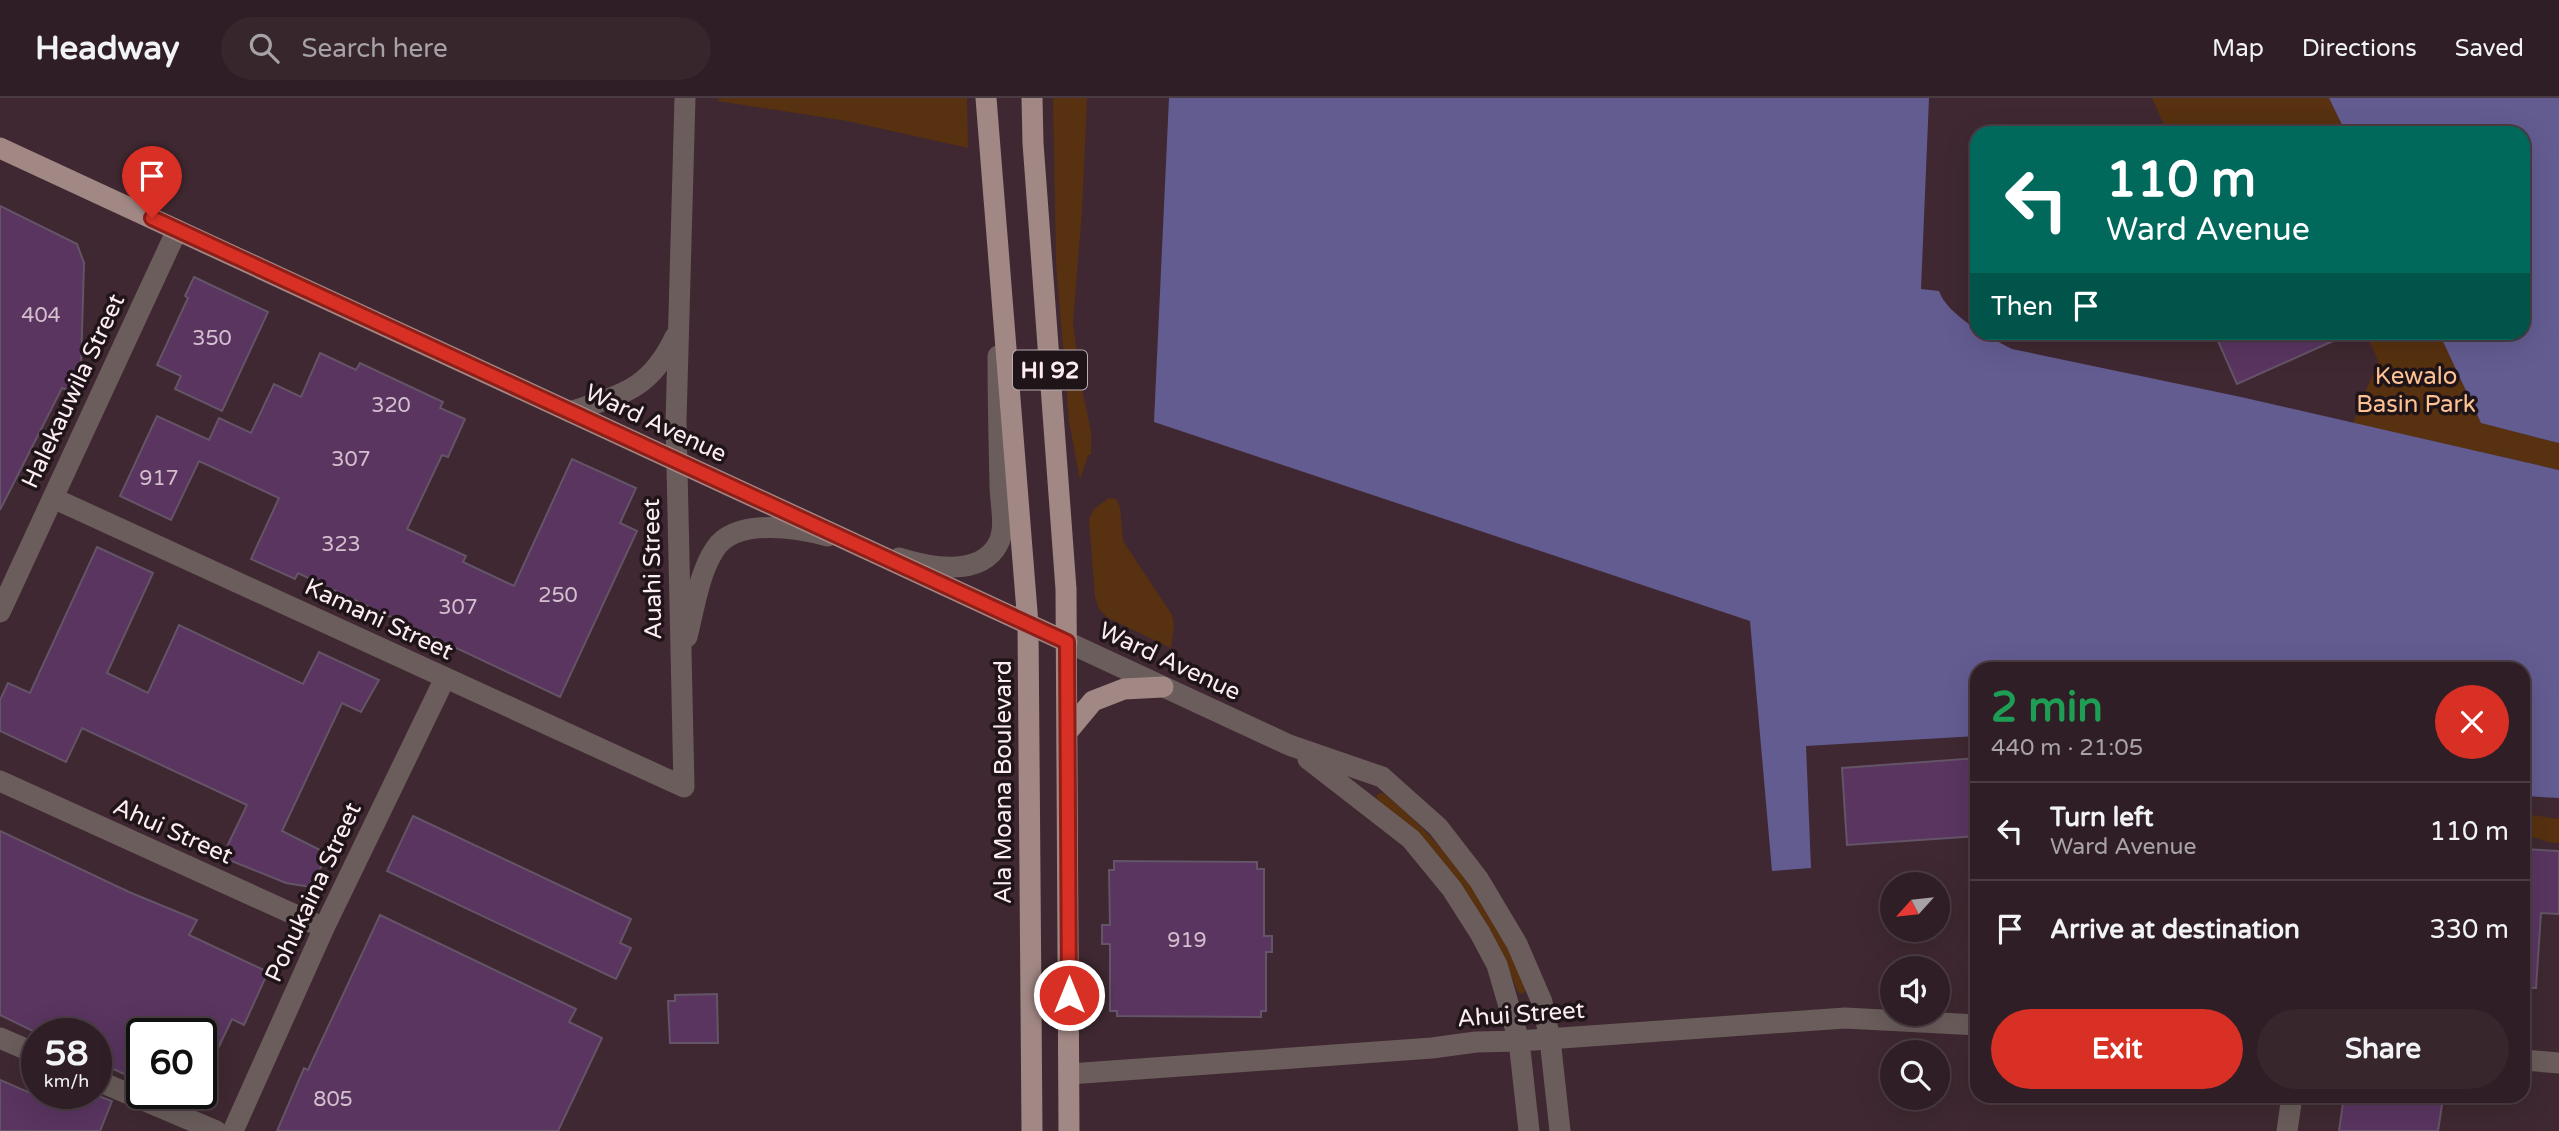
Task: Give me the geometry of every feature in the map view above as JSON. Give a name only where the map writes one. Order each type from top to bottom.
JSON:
[{"type":"main road","name":"Ala Moana Boulevard","points":[[986,98],[1028,624],[1032,1131]]},
{"type":"main road","name":"HI 92","points":[[1032,98],[1033,143],[1064,552],[1068,731],[1069,1131]]},
{"type":"main road","name":"Ward Avenue","points":[[0,148],[1067,642]]},
{"type":"main road","points":[[1068,731],[1093,701],[1124,689],[1163,687]]},
{"type":"street","name":"Auahi Street","points":[[684,787],[676,461],[685,98]]},
{"type":"street","name":"Halekauwila Street","points":[[0,612],[177,230]]},
{"type":"street","points":[[680,659],[710,557],[719,544],[730,536],[756,529],[806,530],[920,564],[954,567],[983,559],[993,551],[1000,542],[1002,523],[999,429],[1000,275]]},
{"type":"street","points":[[570,412],[632,390],[652,374],[665,358],[678,331]]},
{"type":"street","name":"Kamani Street","points":[[53,498],[684,787]]},
{"type":"street","name":"Ward Avenue","points":[[1067,642],[1289,745],[1382,777],[1438,827],[1479,880],[1517,944],[1542,1002],[1550,1039],[1560,1131]]},
{"type":"street","name":"Pohukaina Street","points":[[233,1131],[324,928],[445,678]]},
{"type":"street","name":"Ward Avenue","points":[[1289,745],[1411,839],[1452,889],[1497,965],[1519,1041],[1529,1131]]},
{"type":"street","name":"Ahui Street","points":[[0,781],[324,928]]},
{"type":"street","name":"Ahui Street","points":[[1069,1074],[1432,1048],[1476,1042],[1845,1018],[1970,1025]]},
{"type":"street","points":[[0,1038],[21,1047]]},
{"type":"street","points":[[2530,1061],[2559,1063]]},
{"type":"street","points":[[112,1087],[216,1131]]},
{"type":"street","points":[[2287,1131],[2291,1103]]},
{"type":"green space","points":[[718,98],[967,98],[968,148],[847,121],[718,101]]},
{"type":"green space","points":[[1053,98],[1087,98],[1073,322],[1080,381],[1091,431],[1091,455],[1088,455],[1080,480],[1069,421],[1056,262]]},
{"type":"green space","points":[[2152,98],[2329,98],[2343,126],[2165,126]]},
{"type":"green space","name":"Kewalo Basin Park","points":[[2369,340],[2442,340],[2481,423],[2559,443],[2559,470],[2353,423],[2378,361]]},
{"type":"green space","points":[[1109,498],[1116,499],[1120,507],[1123,541],[1172,615],[1174,625],[1171,648],[1108,618],[1099,609],[1095,597],[1089,520],[1094,509]]},
{"type":"green space","points":[[1383,793],[1431,837],[1472,887],[1504,940],[1526,989],[1523,994],[1518,992],[1497,943],[1464,889],[1377,800],[1377,794]]},
{"type":"green space","points":[[2530,815],[2559,819],[2559,843],[2530,836]]},
{"type":"shaded area","points":[[1169,98],[1929,98],[1921,289],[1939,291],[1951,309],[1970,324],[1970,340],[1996,340],[2012,349],[2241,397],[2559,470],[2559,798],[2530,796],[2530,662],[1970,662],[1970,736],[1806,746],[1811,868],[1772,871],[1750,621],[1154,422]]},
{"type":"shaded area","points":[[2329,98],[2559,98],[2559,443],[2481,423],[2442,340],[2530,340],[2530,126],[2343,126]]},
{"type":"building","points":[[0,206],[77,244],[84,263],[81,366],[69,391],[62,388],[0,510]]},
{"type":"building","points":[[194,277],[268,312],[222,411],[175,389],[181,376],[157,365],[188,298],[185,296]]},
{"type":"building","points":[[2218,340],[2335,340],[2237,384]]},
{"type":"building","points":[[320,353],[356,370],[360,363],[443,402],[440,408],[465,419],[448,457],[442,455],[407,529],[466,556],[463,562],[514,586],[572,459],[636,488],[620,523],[637,531],[560,697],[298,573],[295,579],[251,559],[279,498],[199,461],[171,520],[120,496],[157,416],[209,440],[219,418],[251,433],[274,384],[301,397]]},
{"type":"building","points":[[97,547],[153,573],[107,673],[148,693],[179,625],[303,684],[319,652],[379,680],[361,712],[342,703],[282,831],[328,854],[310,887],[286,883],[222,857],[247,805],[82,728],[66,762],[0,731],[0,700],[8,683],[30,693]]},
{"type":"building","points":[[1970,759],[1970,837],[1847,845],[1842,768]]},
{"type":"building","points":[[413,816],[631,919],[620,943],[631,948],[616,979],[387,871]]},
{"type":"building","points":[[0,831],[129,892],[197,920],[189,935],[268,972],[244,1025],[232,1019],[217,1050],[217,1018],[126,1018],[124,1074],[112,1068],[112,1018],[21,1018],[21,1025],[0,1015]]},
{"type":"building","points":[[2530,849],[2559,851],[2559,914],[2541,913],[2536,988],[2530,988]]},
{"type":"building","points":[[1114,861],[1257,862],[1257,869],[1264,869],[1264,936],[1272,936],[1272,952],[1266,952],[1266,1011],[1261,1011],[1261,1017],[1117,1016],[1117,1011],[1110,1011],[1110,944],[1102,944],[1102,925],[1110,925],[1109,870],[1114,870]]},
{"type":"building","points":[[380,915],[576,1009],[569,1022],[602,1038],[558,1131],[277,1131],[304,1068],[308,1070]]},
{"type":"building","points":[[717,994],[718,1043],[670,1043],[668,1001],[675,1001],[675,995]]},
{"type":"building","points":[[0,1080],[21,1089],[21,1109],[109,1109],[100,1131],[0,1131]]},
{"type":"building","points":[[2343,1103],[2442,1103],[2438,1131],[2339,1131]]},
{"type":"route","points":[[152,218],[1067,642],[1069,995]]}]
